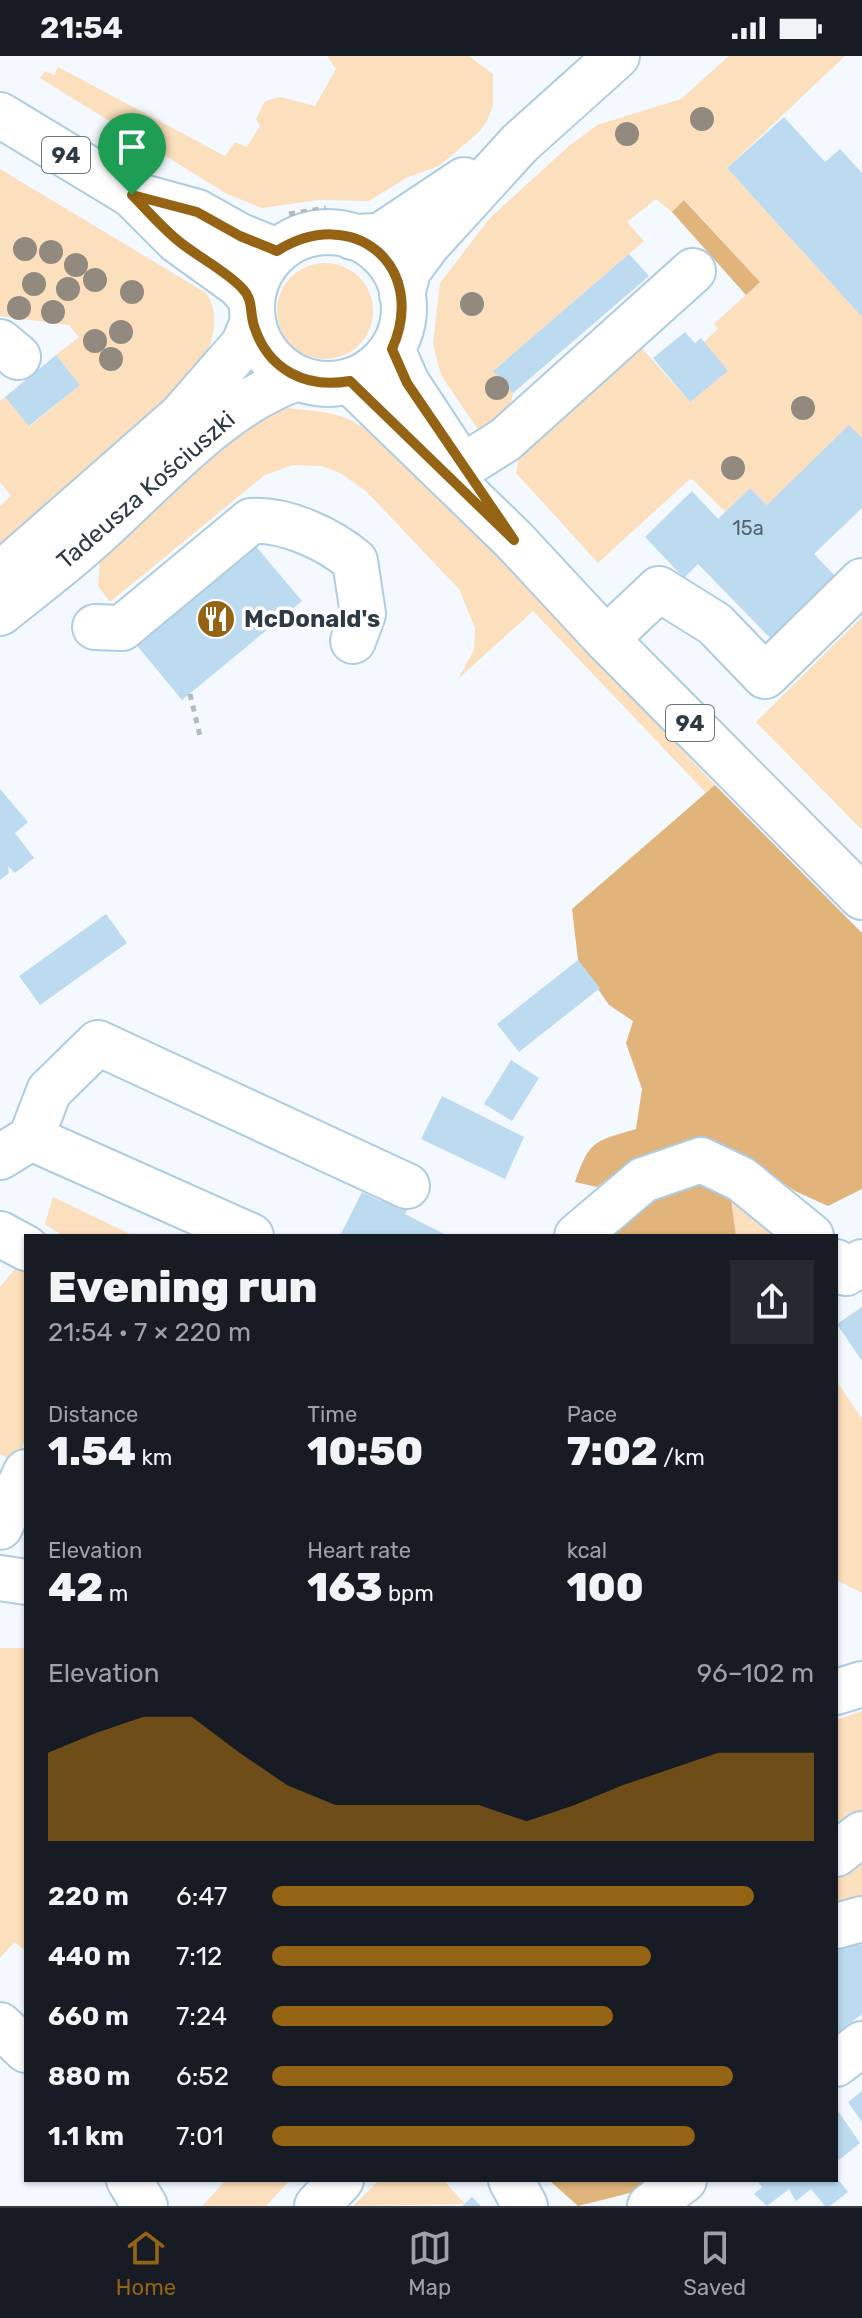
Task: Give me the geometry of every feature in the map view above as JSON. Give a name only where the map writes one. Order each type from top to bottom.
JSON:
[{"type":"main road","points":[[402,295],[412,265],[521,142],[617,56]]},
{"type":"main road","name":"94","points":[[0,115],[132,195],[178,241],[239,285],[252,311],[261,346],[277,365],[298,378]]},
{"type":"main road","points":[[252,311],[259,276],[278,234],[297,239],[342,223],[380,236],[521,142]]},
{"type":"main road","name":"94","points":[[132,195],[197,212],[240,236],[278,234]]},
{"type":"main road","points":[[298,378],[315,383],[350,381],[380,363],[392,349],[403,314],[402,295],[395,273],[382,255],[342,223]]},
{"type":"main road","points":[[462,467],[505,440],[693,271]]},
{"type":"main road","name":"Tadeusza Kościuszki","points":[[0,575],[181,416],[243,345],[252,311]]},
{"type":"main road","name":"94","points":[[392,349],[407,383],[517,544]]},
{"type":"main road","name":"Tadeusza Kościuszki","points":[[0,613],[93,537],[185,452],[239,408],[276,385],[298,378]]},
{"type":"main road","name":"94","points":[[350,381],[517,544],[606,639],[862,897]]},
{"type":"main road","points":[[95,627],[122,628],[251,521],[277,523],[325,541],[355,561],[360,578],[363,614],[353,641]]},
{"type":"main road","points":[[606,639],[659,589],[715,624],[765,676],[862,581]]},
{"type":"main road","points":[[246,1234],[15,1148],[49,1091],[98,1043],[407,1186]]},
{"type":"main road","points":[[579,1234],[643,1180],[701,1160],[741,1179],[809,1234]]},
{"type":"main road","points":[[0,1234],[24,1247]]},
{"type":"main road","points":[[838,1264],[846,1273],[862,1262]]},
{"type":"main road","points":[[0,1527],[24,1476]]},
{"type":"main road","points":[[0,1578],[24,1582]]},
{"type":"main road","points":[[838,1691],[862,1684]]},
{"type":"main road","points":[[838,1852],[862,1834]]},
{"type":"main road","points":[[838,1925],[862,1919]]},
{"type":"main road","points":[[0,2025],[24,2048]]},
{"type":"main road","points":[[838,2062],[862,2044]]},
{"type":"main road","points":[[130,2182],[145,2206]]},
{"type":"main road","points":[[317,2206],[339,2182]]},
{"type":"main road","points":[[512,2182],[525,2206]]},
{"type":"main road","points":[[650,2206],[681,2182]]},
{"type":"path","points":[[278,234],[313,208],[342,223]]},
{"type":"path","points":[[190,694],[200,736]]},
{"type":"shaded area","points":[[327,56],[469,56],[493,74],[493,105],[479,132],[439,166],[408,177],[369,201],[318,200],[262,208],[227,194],[40,78],[45,71],[54,75],[58,67],[225,156],[235,142],[247,147],[260,126],[256,119],[265,101],[280,97],[315,106],[336,69]]},
{"type":"shaded area","points":[[729,56],[845,56],[727,168],[862,317],[862,439],[849,426],[767,505],[750,488],[725,512],[691,478],[598,563],[516,473],[519,457],[640,346],[690,402],[728,371],[704,342],[718,329],[714,324],[760,282],[685,200],[672,212],[656,199],[627,222],[644,241],[494,370],[513,393],[507,426],[485,440],[441,375],[433,344],[440,283],[490,218],[569,146],[597,125],[681,99]]},
{"type":"shaded area","points":[[0,169],[206,293],[214,313],[214,323],[210,345],[195,373],[0,545],[0,506],[11,496],[0,482],[0,401],[5,397],[30,426],[80,385],[56,355],[79,337],[69,325],[0,316]]},
{"type":"shaded area","points":[[684,200],[760,282],[746,295],[672,212]]},
{"type":"shaded area","points":[[325,263],[343,267],[359,277],[369,293],[373,311],[369,329],[359,345],[343,355],[325,359],[307,355],[291,345],[281,329],[277,311],[281,293],[291,277],[307,267]]},
{"type":"shaded area","points":[[286,408],[344,417],[366,429],[390,452],[396,446],[715,785],[706,793],[533,611],[458,679],[474,650],[475,628],[459,589],[366,491],[340,473],[322,466],[293,465],[265,475],[110,602],[98,586],[100,556],[214,451],[263,417]]},
{"type":"shaded area","points":[[862,617],[862,830],[756,722]]},
{"type":"shaded area","points":[[715,785],[862,933],[862,1189],[828,1206],[795,1191],[723,1146],[626,1165],[597,1187],[575,1182],[585,1158],[595,1145],[636,1129],[642,1089],[626,1043],[633,1021],[609,1005],[578,960],[572,909]]},
{"type":"shaded area","points":[[695,1169],[731,1199],[736,1234],[611,1234],[629,1199]]},
{"type":"shaded area","points":[[53,1197],[130,1234],[61,1234],[45,1224]]},
{"type":"shaded area","points":[[731,1199],[777,1234],[736,1234]]},
{"type":"shaded area","points":[[24,1261],[24,1443],[16,1461],[0,1454],[0,1287]]},
{"type":"shaded area","points":[[838,1383],[862,1419],[862,1593],[838,1581]]},
{"type":"shaded area","points":[[0,1648],[24,1648],[24,1950],[14,1942],[0,1958]]},
{"type":"shaded area","points":[[862,1711],[862,1824],[838,1842],[838,1719]]},
{"type":"shaded area","points":[[862,1844],[862,1907],[838,1913],[838,1862]]},
{"type":"shaded area","points":[[224,2182],[288,2182],[266,2206],[202,2206]]},
{"type":"shaded area","points":[[377,2182],[447,2182],[465,2204],[353,2206]]},
{"type":"shaded area","points":[[551,2182],[653,2182],[638,2191],[578,2206]]},
{"type":"building","points":[[784,117],[825,162],[840,149],[862,173],[862,317],[727,168]]},
{"type":"building","points":[[629,254],[649,276],[513,393],[493,371]]},
{"type":"building","points":[[685,332],[695,343],[701,338],[728,371],[690,402],[653,358]]},
{"type":"building","points":[[56,355],[80,385],[29,426],[5,397]]},
{"type":"building","points":[[849,425],[862,438],[862,508],[814,554],[840,581],[776,644],[698,564],[684,578],[645,537],[692,491],[718,519],[750,488],[767,505]]},
{"type":"building","name":"McDonald's","points":[[249,538],[302,601],[182,700],[130,637]]},
{"type":"building","points":[[0,789],[28,822],[15,833],[34,858],[15,873],[8,866],[9,873],[0,880]]},
{"type":"building","points":[[106,914],[127,943],[40,1005],[19,976]]},
{"type":"building","points":[[578,960],[600,988],[519,1052],[497,1024]]},
{"type":"building","points":[[511,1060],[539,1078],[512,1121],[484,1104]]},
{"type":"building","points":[[442,1096],[524,1137],[505,1179],[421,1139]]},
{"type":"building","points":[[362,1192],[381,1201],[385,1193],[410,1205],[405,1214],[444,1234],[341,1234]]},
{"type":"building","points":[[862,1307],[862,1361],[838,1325]]},
{"type":"building","points":[[855,1937],[862,1946],[862,2014],[838,2032],[838,1950]]},
{"type":"building","points":[[862,2091],[862,2122],[848,2102]]},
{"type":"building","points":[[838,2111],[860,2143],[838,2159]]},
{"type":"building","points":[[838,2180],[848,2192],[830,2206],[825,2206],[811,2189],[796,2201],[789,2189],[767,2206],[754,2194],[762,2187],[758,2182],[838,2182]]},
{"type":"building","points":[[472,2197],[481,2206],[462,2206]]},
{"type":"place","name":"McDonald's","points":[[216,619]]},
{"type":"route","points":[[132,195],[197,212],[240,236],[277,251],[297,239],[319,233],[341,234],[363,241],[382,255],[395,273],[402,295],[403,314],[392,349],[407,383],[514,540],[350,381],[315,383],[298,378],[277,365],[261,346],[253,322],[252,300],[239,285],[178,241],[132,195]]}]
